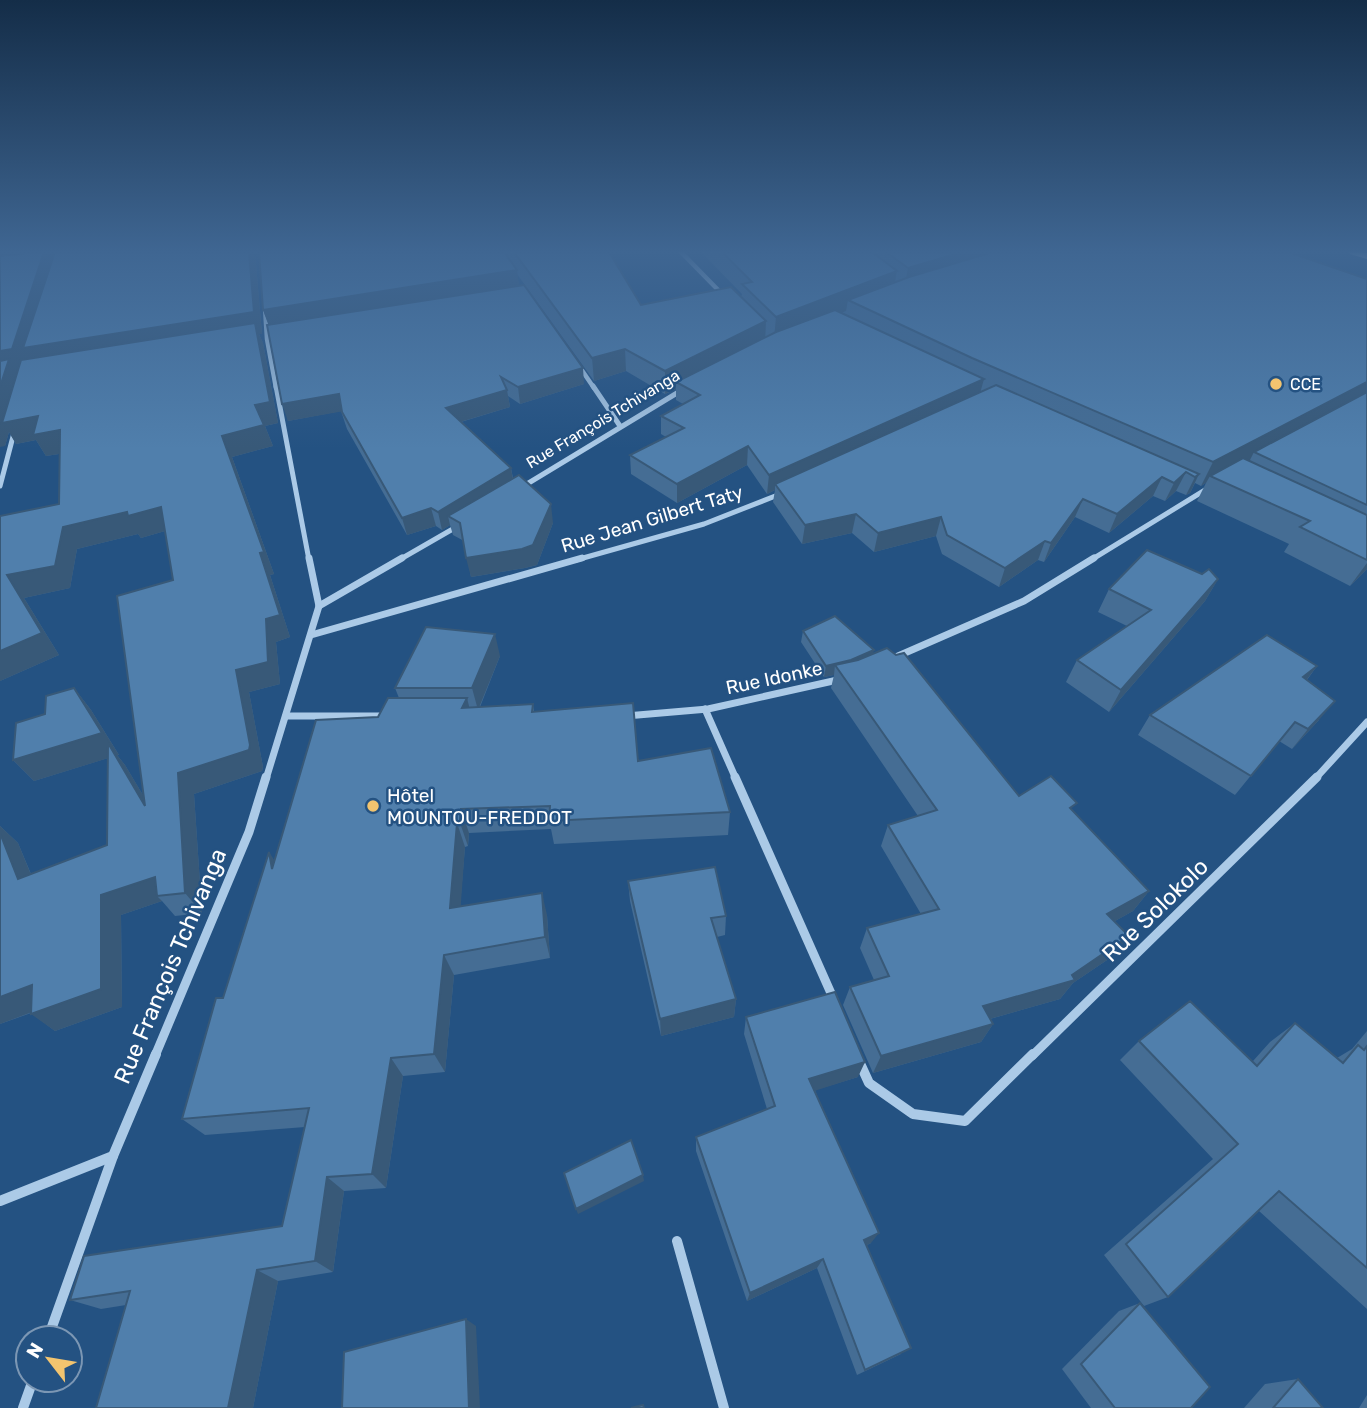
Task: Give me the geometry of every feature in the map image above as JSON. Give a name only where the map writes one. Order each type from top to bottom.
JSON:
[{"type":"street","name":"Rue François Tchivanga","points":[[53,1324],[113,1156],[249,832],[319,606],[267,339],[265,318]]},
{"type":"street","points":[[254,341],[279,337]]},
{"type":"street","points":[[575,360],[620,426]]},
{"type":"street","name":"Rue François Tchivanga","points":[[511,494],[690,385]]},
{"type":"street","points":[[0,486],[16,425]]},
{"type":"street","points":[[888,661],[1024,601],[1219,482]]},
{"type":"street","points":[[1188,487],[1201,492]]},
{"type":"street","name":"Rue Jean Gilbert Taty","points":[[311,635],[704,524],[789,491]]},
{"type":"street","points":[[319,606],[467,520]]},
{"type":"street","name":"Rue Idonke","points":[[623,716],[650,716],[705,709],[775,696],[850,677]]},
{"type":"street","points":[[705,709],[838,1010]]},
{"type":"street","points":[[286,716],[394,716]]},
{"type":"street","name":"Rue Solokolo","points":[[853,1046],[869,1083],[913,1114],[965,1121],[1300,795],[1367,722]]},
{"type":"street","points":[[0,1201],[113,1156]]},
{"type":"street","points":[[677,1241],[724,1408]]},
{"type":"building","points":[[0,318],[22,318],[12,349],[0,351]]},
{"type":"building","points":[[33,318],[217,318],[23,348]]},
{"type":"building","points":[[314,318],[547,318],[583,368],[518,387],[501,377],[507,390],[446,408],[511,468],[438,512],[431,508],[402,518],[342,412],[339,394],[282,404],[267,325]]},
{"type":"building","points":[[562,318],[763,318],[766,321],[665,371],[625,349],[592,358]]},
{"type":"building","points":[[814,318],[852,318],[984,379],[769,475],[748,446],[677,484],[630,455],[684,428],[661,416],[700,395],[676,382],[776,332]]},
{"type":"building","points":[[886,318],[1367,318],[1367,382],[1213,462],[972,358]]},
{"type":"building","points":[[255,323],[270,402],[255,405],[264,425],[222,436],[264,552],[260,553],[280,615],[266,619],[268,662],[236,670],[249,750],[178,773],[185,893],[157,896],[155,877],[101,895],[101,989],[31,1014],[32,985],[0,997],[0,833],[18,879],[107,845],[108,743],[145,806],[117,596],[173,580],[161,507],[128,516],[127,512],[63,527],[55,566],[7,575],[42,633],[0,651],[0,516],[59,504],[60,430],[33,435],[38,416],[2,423],[21,360]]},
{"type":"building","points":[[9,359],[0,387],[0,361]]},
{"type":"building","points":[[996,385],[1199,474],[1195,477],[1186,472],[1174,483],[1162,477],[1117,514],[1083,499],[1051,543],[1045,541],[1005,568],[947,535],[941,517],[878,533],[856,514],[805,525],[775,484]]},
{"type":"building","points":[[1367,392],[1367,505],[1254,452]]},
{"type":"building","points":[[1243,458],[1367,515],[1367,560],[1300,527],[1310,521],[1210,476]]},
{"type":"building","points":[[519,475],[551,504],[533,545],[466,558],[460,523],[448,516]]},
{"type":"building","points":[[1147,550],[1202,574],[1209,569],[1218,579],[1121,690],[1077,660],[1151,610],[1109,589]]},
{"type":"building","points":[[835,616],[874,650],[851,660],[826,666],[803,631]]},
{"type":"building","points":[[426,627],[495,634],[472,688],[395,688]]},
{"type":"building","points":[[1267,635],[1317,666],[1303,677],[1335,701],[1308,729],[1295,722],[1251,776],[1150,715]]},
{"type":"building","points":[[887,648],[896,655],[904,653],[1019,796],[1051,776],[1077,803],[1070,808],[1149,891],[1107,914],[1129,936],[1072,975],[1075,980],[983,1006],[993,1024],[881,1056],[850,987],[889,976],[867,928],[939,909],[888,825],[937,810],[835,665],[858,660]]},
{"type":"building","points":[[74,688],[102,733],[13,760],[16,723],[45,714],[46,696]]},
{"type":"building","points":[[388,698],[467,698],[462,708],[533,704],[532,712],[633,703],[638,761],[711,748],[730,812],[549,821],[550,806],[461,809],[460,823],[457,823],[450,908],[542,893],[545,937],[444,955],[434,1054],[391,1058],[372,1174],[327,1177],[315,1261],[257,1270],[228,1408],[96,1408],[130,1291],[70,1300],[84,1256],[282,1226],[309,1108],[182,1119],[216,998],[223,998],[269,852],[272,869],[316,720],[378,717]]},
{"type":"building","points":[[715,867],[726,916],[711,918],[736,999],[660,1019],[628,881]]},
{"type":"building","points":[[835,992],[865,1062],[809,1079],[879,1233],[864,1240],[911,1348],[865,1370],[823,1259],[750,1293],[696,1137],[775,1106],[746,1017]]},
{"type":"building","points":[[1190,1001],[1257,1066],[1295,1023],[1343,1063],[1358,1045],[1364,1050],[1367,1046],[1367,1268],[1279,1191],[1168,1297],[1126,1244],[1238,1144],[1139,1041]]},
{"type":"building","points":[[631,1140],[643,1175],[576,1209],[564,1173]]},
{"type":"building","points":[[1140,1303],[1210,1387],[1191,1408],[1115,1408],[1081,1364]]},
{"type":"building","points":[[466,1319],[469,1408],[342,1408],[344,1352]]},
{"type":"building","points":[[1298,1379],[1323,1408],[1273,1408]]},
{"type":"place","name":"CCE","points":[[1276,384]]},
{"type":"place","name":"Hôtel MOUNTOU-FREDDOT","points":[[373,806]]}]
